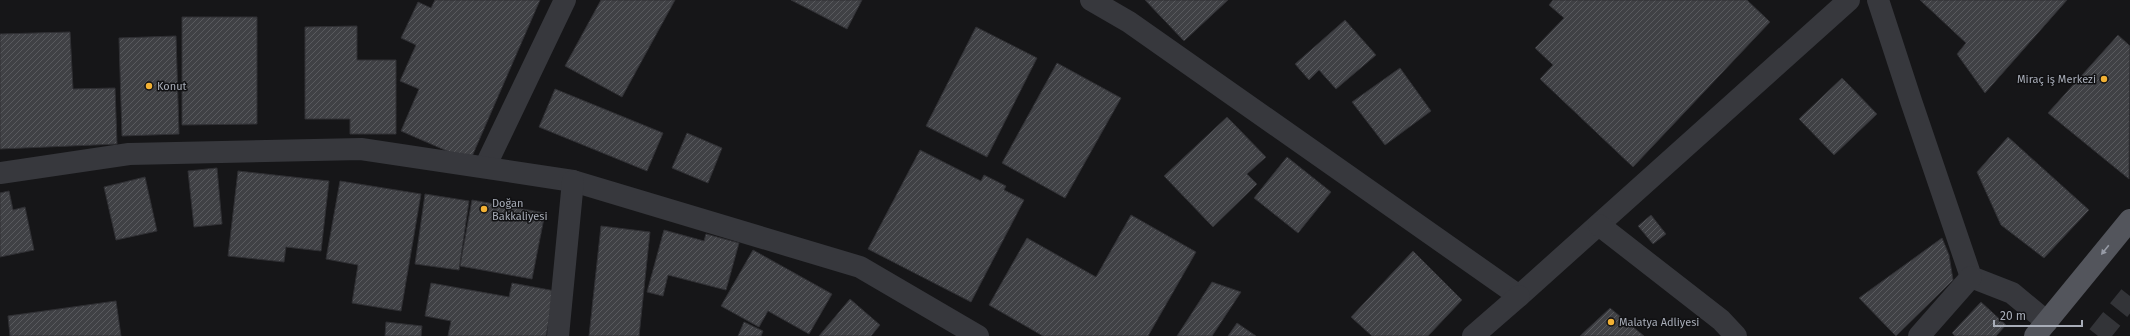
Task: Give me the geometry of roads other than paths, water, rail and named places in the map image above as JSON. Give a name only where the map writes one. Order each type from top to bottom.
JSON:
[{"type":"main road","points":[[2041,329],[2130,220]]},
{"type":"street","points":[[485,167],[564,0]]},
{"type":"street","points":[[1091,0],[1129,22],[1519,296]]},
{"type":"street","points":[[1473,336],[1849,0]]},
{"type":"street","points":[[1878,0],[1971,277],[2012,293],[2041,329]]},
{"type":"street","points":[[0,173],[129,154],[361,149],[573,181],[860,267],[978,336]]},
{"type":"street","points":[[558,336],[573,181]]},
{"type":"street","points":[[1599,225],[1721,320],[1736,336]]},
{"type":"street","points":[[1919,336],[1971,277]]},
{"type":"tunnel","points":[[2098,336],[2130,296]]},
{"type":"place","name":"Miraç iş Merkezi","points":[[2104,79]]},
{"type":"place","name":"Konut","points":[[149,86]]},
{"type":"place","name":"Doğan Bakkaliyesi","points":[[484,209]]},
{"type":"place","name":"Malatya Adliyesi","points":[[1611,322]]}]
